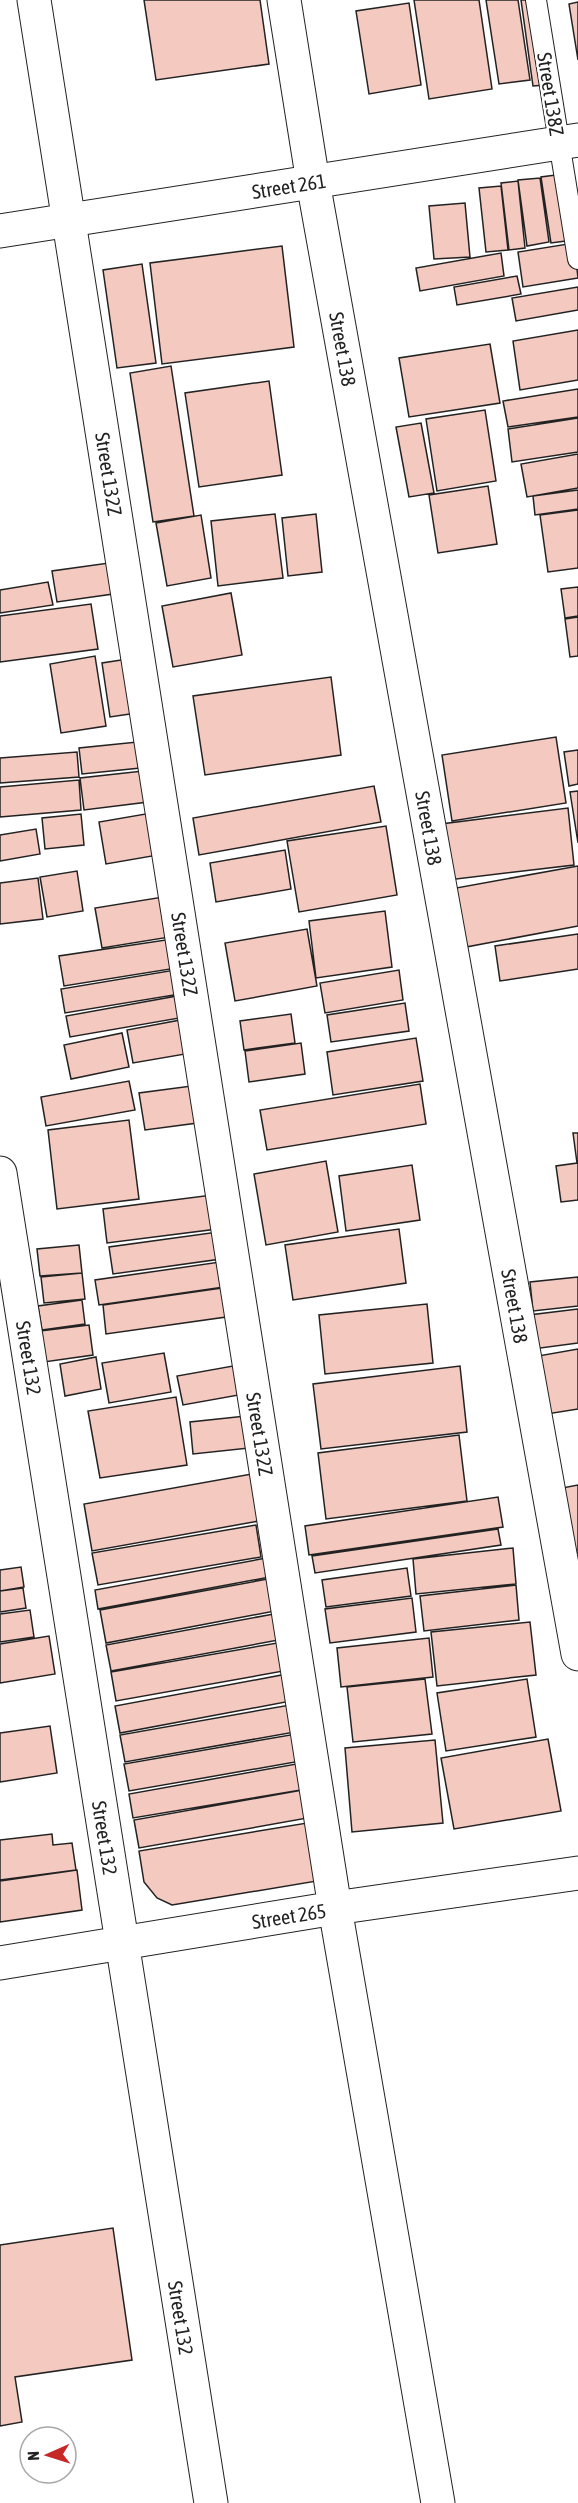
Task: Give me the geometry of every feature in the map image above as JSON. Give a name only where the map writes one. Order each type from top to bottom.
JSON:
[{"type":"street","name":"Street 132Z","points":[[34,0],[335,1908],[438,2503]]},
{"type":"street","name":"Street 138","points":[[284,0],[313,182],[578,1654]]},
{"type":"street","name":"Street 261","points":[[0,231],[569,142]]},
{"type":"street","name":"Street 132","points":[[0,1173],[211,2503]]},
{"type":"street","name":"Street 265","points":[[0,1963],[335,1908],[578,1873]]},
{"type":"lane","name":"Street 138Z","points":[[536,0],[569,142],[578,258]]},
{"type":"building","points":[[144,0],[260,0],[269,64],[156,80]]},
{"type":"building","points":[[414,0],[479,0],[492,89],[429,99]]},
{"type":"building","points":[[486,0],[518,0],[530,80],[499,84]]},
{"type":"building","points":[[521,0],[533,0],[545,85],[533,86]]},
{"type":"building","points":[[578,2],[578,60],[569,4]]},
{"type":"building","points":[[409,3],[421,85],[369,94],[356,11]]},
{"type":"building","points":[[563,174],[573,240],[551,243],[541,177]]},
{"type":"building","points":[[540,178],[549,242],[527,246],[518,180]]},
{"type":"building","points":[[518,181],[525,248],[509,250],[501,183]]},
{"type":"building","points":[[501,186],[508,250],[486,252],[479,188]]},
{"type":"building","points":[[465,203],[470,257],[434,259],[429,206]]},
{"type":"building","points":[[574,243],[578,278],[523,287],[518,252]]},
{"type":"building","points":[[282,246],[294,347],[162,364],[150,263]]},
{"type":"building","points":[[501,253],[504,276],[420,291],[416,268]]},
{"type":"building","points":[[142,264],[156,363],[117,368],[103,270]]},
{"type":"building","points":[[517,276],[521,294],[457,305],[454,287]]},
{"type":"building","points":[[578,287],[578,310],[516,321],[512,298]]},
{"type":"building","points":[[578,330],[578,380],[520,390],[513,341]]},
{"type":"building","points":[[490,344],[500,403],[409,417],[399,358]]},
{"type":"building","points":[[171,366],[194,516],[153,522],[130,373]]},
{"type":"building","points":[[269,381],[282,475],[199,487],[185,393]]},
{"type":"building","points":[[578,389],[578,417],[508,427],[503,401]]},
{"type":"building","points":[[485,410],[496,481],[437,491],[426,419]]},
{"type":"building","points":[[578,418],[578,452],[512,462],[508,429]]},
{"type":"building","points":[[421,423],[434,493],[409,497],[396,427]]},
{"type":"building","points":[[578,454],[578,488],[527,497],[521,464]]},
{"type":"building","points":[[488,486],[497,544],[438,553],[429,495]]},
{"type":"building","points":[[578,490],[578,509],[535,515],[533,496]]},
{"type":"building","points":[[578,510],[578,568],[548,572],[540,515]]},
{"type":"building","points":[[275,514],[283,578],[218,586],[211,521]]},
{"type":"building","points":[[316,514],[322,572],[288,576],[282,518]]},
{"type":"building","points":[[201,515],[211,578],[167,586],[156,523]]},
{"type":"building","points":[[116,562],[120,593],[57,602],[52,571]]},
{"type":"building","points":[[48,582],[53,605],[0,613],[0,590]]},
{"type":"building","points":[[578,587],[578,616],[565,618],[561,589]]},
{"type":"building","points":[[231,593],[242,655],[173,667],[162,606]]},
{"type":"building","points":[[91,604],[98,649],[0,662],[0,616]]},
{"type":"building","points":[[578,617],[578,656],[570,657],[565,619]]},
{"type":"building","points":[[95,656],[106,726],[61,733],[50,664]]},
{"type":"building","points":[[134,658],[143,712],[110,717],[102,663]]},
{"type":"building","points":[[331,677],[341,755],[205,775],[193,696]]},
{"type":"building","points":[[556,737],[566,803],[452,821],[442,755]]},
{"type":"building","points":[[147,741],[150,767],[82,774],[79,748]]},
{"type":"building","points":[[578,750],[578,784],[569,786],[564,752]]},
{"type":"building","points":[[77,752],[79,777],[0,783],[0,758]]},
{"type":"building","points":[[152,770],[156,801],[84,810],[80,778]]},
{"type":"building","points":[[79,780],[81,810],[0,817],[0,787]]},
{"type":"building","points":[[374,786],[381,822],[199,855],[193,818]]},
{"type":"building","points":[[578,791],[578,843],[570,792]]},
{"type":"building","points":[[568,808],[574,865],[448,880],[441,824]]},
{"type":"building","points":[[157,812],[164,854],[106,864],[99,822]]},
{"type":"building","points":[[81,814],[84,845],[45,849],[42,818]]},
{"type":"building","points":[[386,826],[397,895],[299,912],[287,841]]},
{"type":"building","points":[[36,829],[40,854],[0,861],[0,835]]},
{"type":"building","points":[[285,850],[291,889],[216,902],[210,863]]},
{"type":"building","points":[[578,866],[578,926],[466,947],[456,888]]},
{"type":"building","points":[[77,871],[83,911],[47,917],[40,877]]},
{"type":"building","points":[[38,878],[43,919],[0,924],[0,883]]},
{"type":"building","points":[[169,896],[176,936],[102,948],[95,908]]},
{"type":"building","points":[[385,911],[392,967],[316,978],[309,921]]},
{"type":"building","points":[[307,929],[317,986],[235,1001],[225,943]]},
{"type":"building","points":[[578,934],[578,969],[500,981],[495,946]]},
{"type":"building","points":[[179,938],[183,967],[64,986],[59,956]]},
{"type":"building","points":[[181,969],[186,993],[65,1013],[61,989]]},
{"type":"building","points":[[399,970],[403,1000],[325,1013],[320,983]]},
{"type":"building","points":[[188,994],[191,1016],[70,1037],[66,1016]]},
{"type":"building","points":[[405,1003],[409,1031],[331,1042],[327,1015]]},
{"type":"building","points":[[291,1014],[295,1043],[244,1050],[240,1021]]},
{"type":"building","points":[[191,1018],[197,1052],[133,1063],[127,1030]]},
{"type":"building","points":[[122,1033],[129,1067],[71,1079],[64,1045]]},
{"type":"building","points":[[416,1038],[423,1081],[333,1095],[327,1052]]},
{"type":"building","points":[[301,1043],[305,1074],[249,1082],[245,1051]]},
{"type":"building","points":[[129,1081],[135,1110],[46,1126],[41,1097]]},
{"type":"building","points":[[420,1084],[426,1124],[267,1150],[260,1110]]},
{"type":"building","points":[[199,1085],[205,1122],[145,1130],[139,1093]]},
{"type":"building","points":[[129,1120],[139,1199],[57,1209],[48,1130]]},
{"type":"building","points":[[573,1133],[578,1133],[578,1200],[561,1202],[556,1166],[577,1163]]},
{"type":"building","points":[[326,1161],[338,1232],[266,1245],[254,1174]]},
{"type":"building","points":[[412,1165],[420,1220],[346,1231],[339,1176]]},
{"type":"building","points":[[220,1194],[225,1228],[107,1243],[103,1209]]},
{"type":"building","points":[[399,1229],[406,1283],[293,1300],[285,1245]]},
{"type":"building","points":[[225,1231],[228,1258],[113,1274],[109,1247]]},
{"type":"building","points":[[79,1245],[82,1273],[40,1276],[37,1249]]},
{"type":"building","points":[[227,1261],[231,1286],[99,1305],[95,1280]]},
{"type":"building","points":[[82,1273],[85,1299],[44,1303],[41,1277]]},
{"type":"building","points":[[578,1277],[578,1306],[533,1311],[530,1282]]},
{"type":"building","points":[[229,1287],[233,1316],[106,1334],[103,1305]]},
{"type":"building","points":[[82,1300],[85,1324],[42,1330],[38,1306]]},
{"type":"building","points":[[427,1304],[433,1363],[325,1374],[319,1315]]},
{"type":"building","points":[[578,1309],[578,1343],[533,1349],[529,1315]]},
{"type":"building","points":[[89,1325],[93,1355],[44,1362],[40,1331]]},
{"type":"building","points":[[578,1349],[578,1409],[547,1414],[538,1356]]},
{"type":"building","points":[[164,1353],[171,1392],[109,1403],[102,1363]]},
{"type":"building","points":[[96,1357],[101,1389],[65,1396],[60,1364]]},
{"type":"building","points":[[244,1364],[250,1393],[183,1405],[177,1376]]},
{"type":"building","points":[[460,1366],[467,1432],[321,1449],[313,1384]]},
{"type":"building","points":[[176,1397],[187,1465],[100,1478],[88,1411]]},
{"type":"building","points":[[255,1415],[258,1447],[193,1454],[190,1422]]},
{"type":"building","points":[[459,1435],[467,1501],[326,1519],[318,1453]]},
{"type":"building","points":[[263,1472],[270,1519],[92,1551],[84,1504]]},
{"type":"building","points":[[578,1485],[578,1553],[573,1554],[562,1488]]},
{"type":"building","points":[[498,1497],[503,1527],[309,1555],[305,1526]]},
{"type":"building","points":[[256,1525],[261,1557],[98,1585],[92,1553]]},
{"type":"building","points":[[498,1529],[501,1545],[315,1573],[312,1556]]},
{"type":"building","points":[[513,1548],[516,1584],[416,1594],[413,1559]]},
{"type":"building","points":[[272,1557],[275,1576],[98,1609],[95,1590]]},
{"type":"building","points":[[21,1567],[24,1587],[0,1591],[0,1570]]},
{"type":"building","points":[[407,1568],[411,1596],[326,1607],[322,1580]]},
{"type":"building","points":[[273,1578],[280,1610],[106,1643],[100,1610]]},
{"type":"building","points":[[516,1585],[519,1620],[424,1631],[420,1596]]},
{"type":"building","points":[[23,1588],[26,1608],[0,1612],[0,1591]]},
{"type":"building","points":[[412,1598],[416,1632],[330,1643],[325,1609]]},
{"type":"building","points":[[30,1610],[34,1637],[0,1642],[0,1614]]},
{"type":"building","points":[[279,1613],[284,1639],[111,1671],[106,1645]]},
{"type":"building","points":[[530,1622],[536,1675],[437,1686],[431,1632]]},
{"type":"building","points":[[49,1636],[55,1674],[0,1683],[0,1644]]},
{"type":"building","points":[[429,1638],[433,1677],[341,1687],[337,1648]]},
{"type":"building","points":[[283,1642],[289,1670],[116,1701],[111,1672]]},
{"type":"building","points":[[287,1674],[291,1701],[120,1733],[115,1706]]},
{"type":"building","points":[[425,1679],[432,1734],[353,1742],[347,1687]]},
{"type":"building","points":[[527,1679],[536,1737],[446,1751],[437,1693]]},
{"type":"building","points":[[290,1705],[295,1732],[125,1762],[120,1735]]},
{"type":"building","points":[[50,1726],[57,1773],[0,1782],[0,1733]]},
{"type":"building","points":[[296,1734],[301,1761],[129,1791],[124,1764]]},
{"type":"building","points":[[548,1739],[561,1811],[454,1829],[441,1758]]},
{"type":"building","points":[[435,1740],[443,1823],[352,1832],[345,1748]]},
{"type":"building","points":[[302,1763],[307,1789],[133,1818],[129,1794]]},
{"type":"building","points":[[308,1789],[313,1817],[139,1848],[134,1820]]},
{"type":"building","points":[[313,1822],[323,1880],[172,1905],[157,1898],[144,1882],[139,1851]]},
{"type":"building","points":[[52,1834],[53,1845],[72,1843],[76,1870],[0,1880],[0,1840]]},
{"type":"building","points":[[77,1870],[82,1910],[0,1922],[0,1881]]},
{"type":"building","points":[[113,2228],[132,2360],[15,2377],[22,2422],[0,2426],[0,2245]]}]
